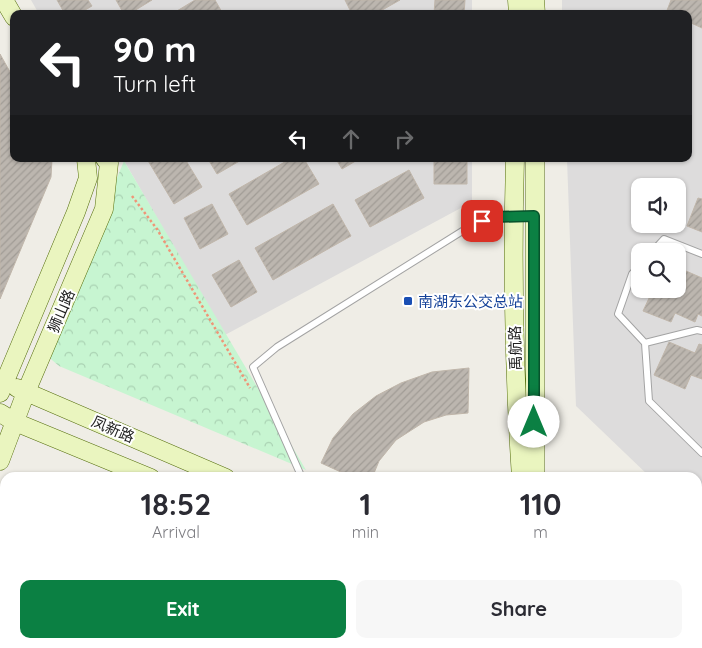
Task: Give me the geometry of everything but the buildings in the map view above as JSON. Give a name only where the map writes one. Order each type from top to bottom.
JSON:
[{"type":"main road","name":"狮山路","points":[[1,385],[76,212],[88,178],[86,162]]},
{"type":"main road","name":"狮山路","points":[[0,461],[8,417],[26,392],[104,209],[108,162]]},
{"type":"main road","name":"禹航路","points":[[515,162],[516,408],[520,472]]},
{"type":"main road","name":"禹航路","points":[[534,162],[535,472]]},
{"type":"main road","name":"凤新路","points":[[1,385],[26,392],[212,472]]},
{"type":"main road","name":"凤新路","points":[[8,417],[137,472]]},
{"type":"lane","points":[[299,472],[253,367],[277,347],[472,226],[493,217],[534,216]]},
{"type":"lane","points":[[660,243],[664,239],[674,243]]},
{"type":"lane","points":[[686,248],[702,254]]},
{"type":"lane","points":[[631,277],[618,314],[645,343],[649,401],[702,453]]},
{"type":"lane","points":[[645,343],[697,330],[702,331]]},
{"type":"path","points":[[132,196],[157,229],[227,347]]},
{"type":"shaded area","points":[[31,0],[472,0],[472,10],[37,10]]},
{"type":"shaded area","points":[[562,0],[702,0],[702,472],[645,472],[576,406],[567,162],[692,162],[692,10],[562,10]]},
{"type":"shaded area","points":[[125,162],[472,162],[472,202],[225,335]]},
{"type":"green space","points":[[125,162],[306,470],[59,366],[45,354],[51,335]]},
{"type":"place","name":"南湖东公交总站","points":[[408,301]]},
{"type":"route","points":[[482,221],[493,217],[534,216],[534,422]]}]
